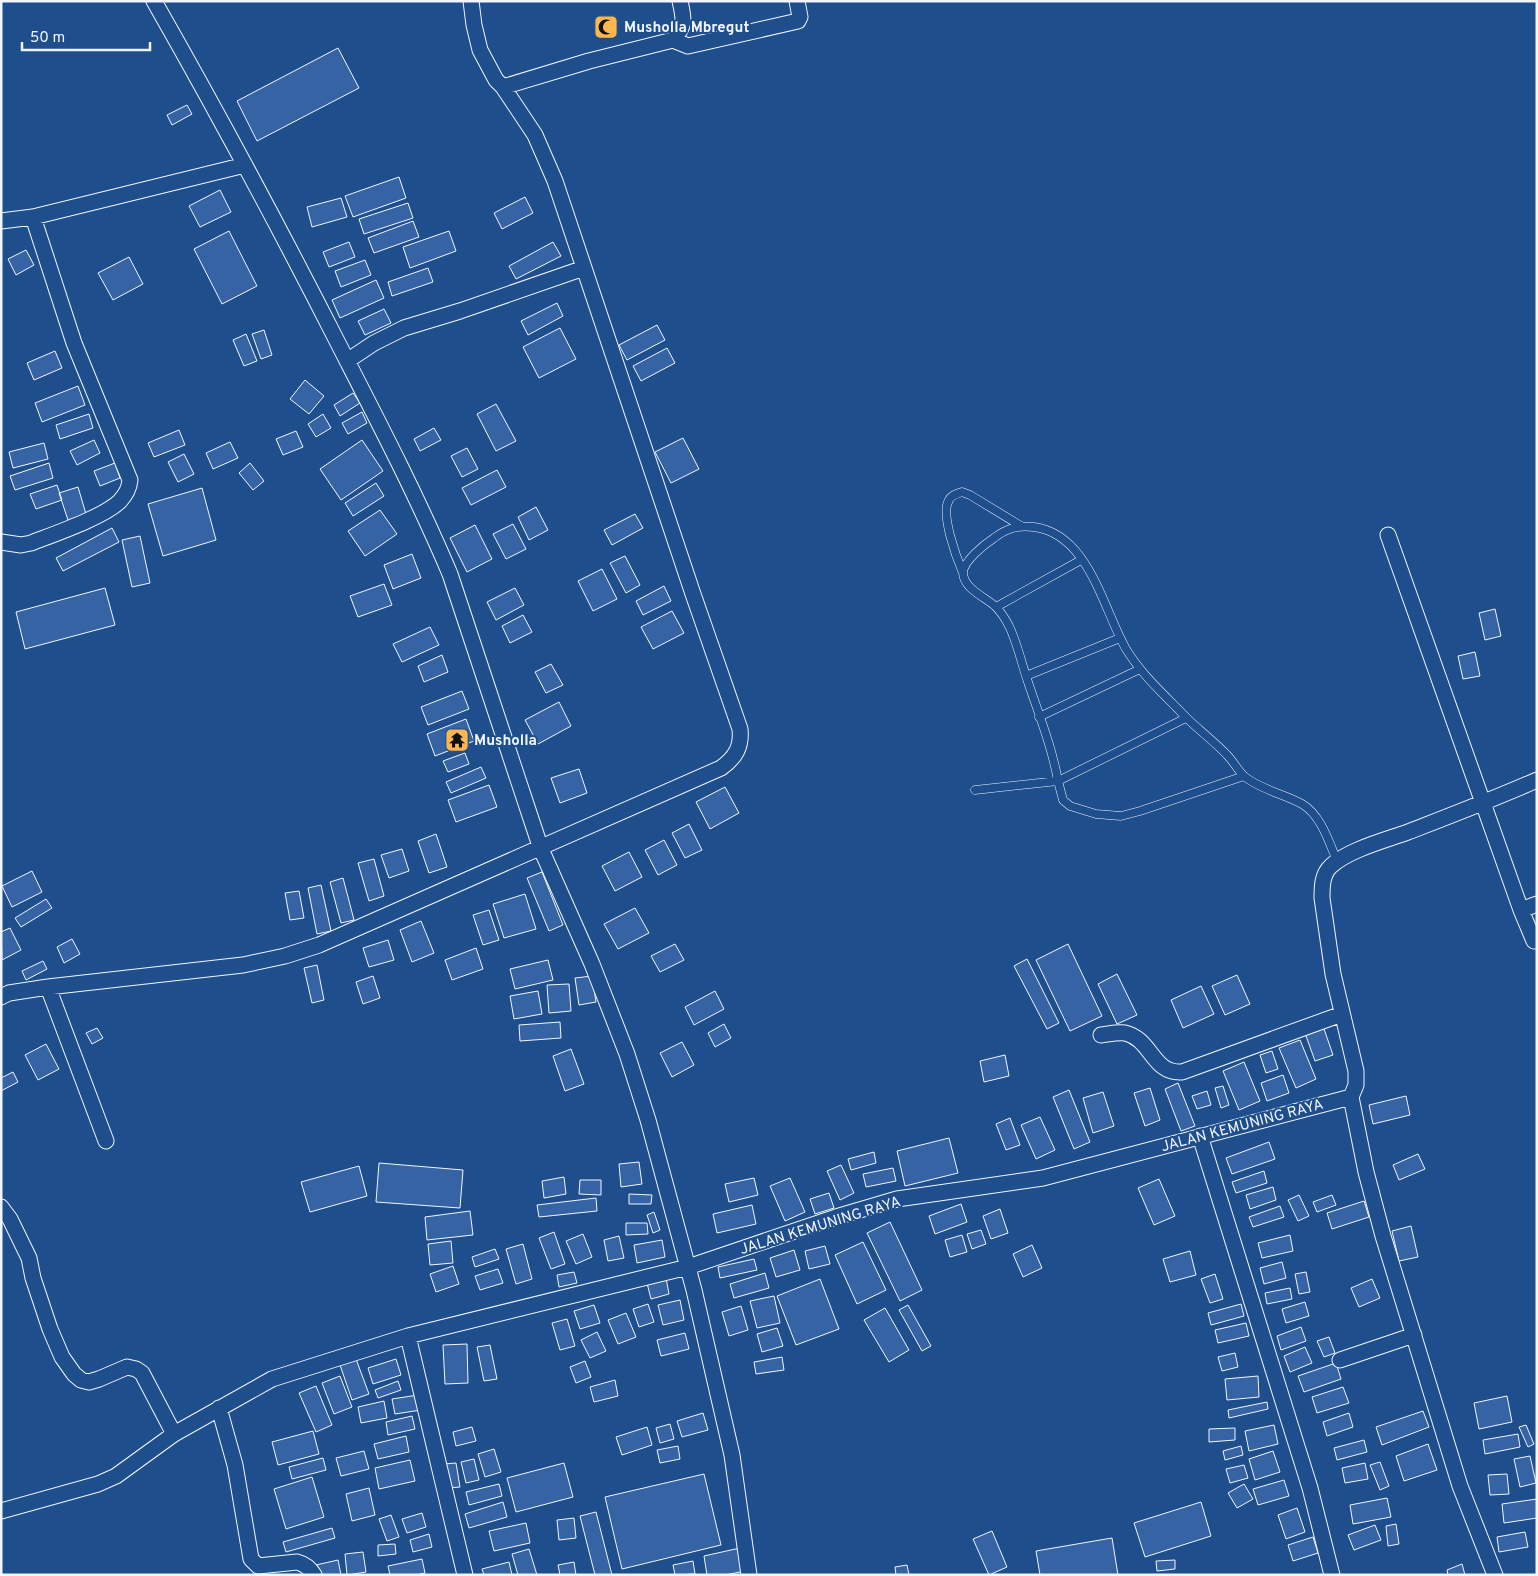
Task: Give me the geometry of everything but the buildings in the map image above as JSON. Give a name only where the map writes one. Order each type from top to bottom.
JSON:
[{"type":"street","points":[[154,1],[245,165],[347,361],[432,531],[450,574],[541,848],[592,964],[628,1054],[648,1120],[688,1267],[732,1455],[749,1575]]},
{"type":"street","points":[[4,990],[48,987],[244,965],[285,956],[319,945],[721,768],[730,761],[738,750],[741,740],[740,729],[555,181],[536,135],[503,87],[496,80],[480,50],[471,1]]},
{"type":"street","points":[[673,40],[681,30],[684,19],[680,1]]},
{"type":"street","points":[[503,87],[589,61],[673,40],[688,46],[798,21],[800,16],[798,1]]},
{"type":"street","points":[[1,221],[33,217],[245,165]]},
{"type":"street","points":[[1,542],[21,545],[31,544],[94,517],[119,502],[130,488],[130,480],[74,342],[33,217]]},
{"type":"street","points":[[347,361],[374,343],[404,328],[460,311],[584,268]]},
{"type":"street","points":[[1388,535],[1521,910],[1534,941]]},
{"type":"street","points":[[1495,1575],[1460,1486],[1380,1227],[1366,1172],[1351,1097],[1356,1086],[1356,1071],[1333,974],[1322,886],[1329,868],[1337,861],[1359,850],[1483,804],[1537,780]]},
{"type":"street","points":[[1521,910],[1537,904]]},
{"type":"street","points":[[48,987],[106,1141]]},
{"type":"street","points":[[1101,1035],[1123,1032],[1133,1036],[1142,1042],[1158,1063],[1166,1070],[1174,1073],[1182,1072],[1342,1014]]},
{"type":"street","name":"JALAN KEMUNING RAYA","points":[[1,1512],[98,1484],[116,1476],[174,1434],[272,1379],[408,1336],[688,1267],[836,1217],[896,1199],[1043,1178],[1351,1097]]},
{"type":"street","points":[[1200,1136],[1310,1488],[1332,1575]]},
{"type":"street","points":[[1,1207],[10,1220],[29,1258],[33,1278],[50,1329],[69,1368],[81,1380],[89,1382],[99,1380],[127,1367],[136,1369],[142,1373],[174,1434]]},
{"type":"street","points":[[1340,1360],[1414,1335]]},
{"type":"street","points":[[408,1336],[465,1575]]},
{"type":"street","points":[[219,1408],[235,1465],[251,1559],[258,1566],[303,1563],[314,1575]]},
{"type":"lane","points":[[1021,526],[962,492],[950,497],[947,502],[948,521],[954,551],[966,582],[978,595],[996,607],[1009,626],[1052,752],[1063,800],[1070,806],[1096,814],[1120,816],[1140,812],[1244,776]]},
{"type":"lane","points":[[963,574],[966,564],[986,544],[1006,530],[1021,526],[1042,528],[1060,536],[1071,546],[1091,574],[1111,614],[1120,638],[1140,669],[1186,718],[1228,756],[1244,776],[1272,792],[1302,804],[1310,810],[1318,820],[1337,861]]},
{"type":"lane","points":[[996,607],[1081,560]]},
{"type":"lane","points":[[1026,676],[1120,638]]},
{"type":"lane","points":[[1039,717],[1140,669]]},
{"type":"lane","points":[[975,790],[1058,781],[1186,718]]},
{"type":"place","name":"Musholla Mbregut","points":[[606,27]]},
{"type":"place","name":"Musholla","points":[[457,740]]}]
